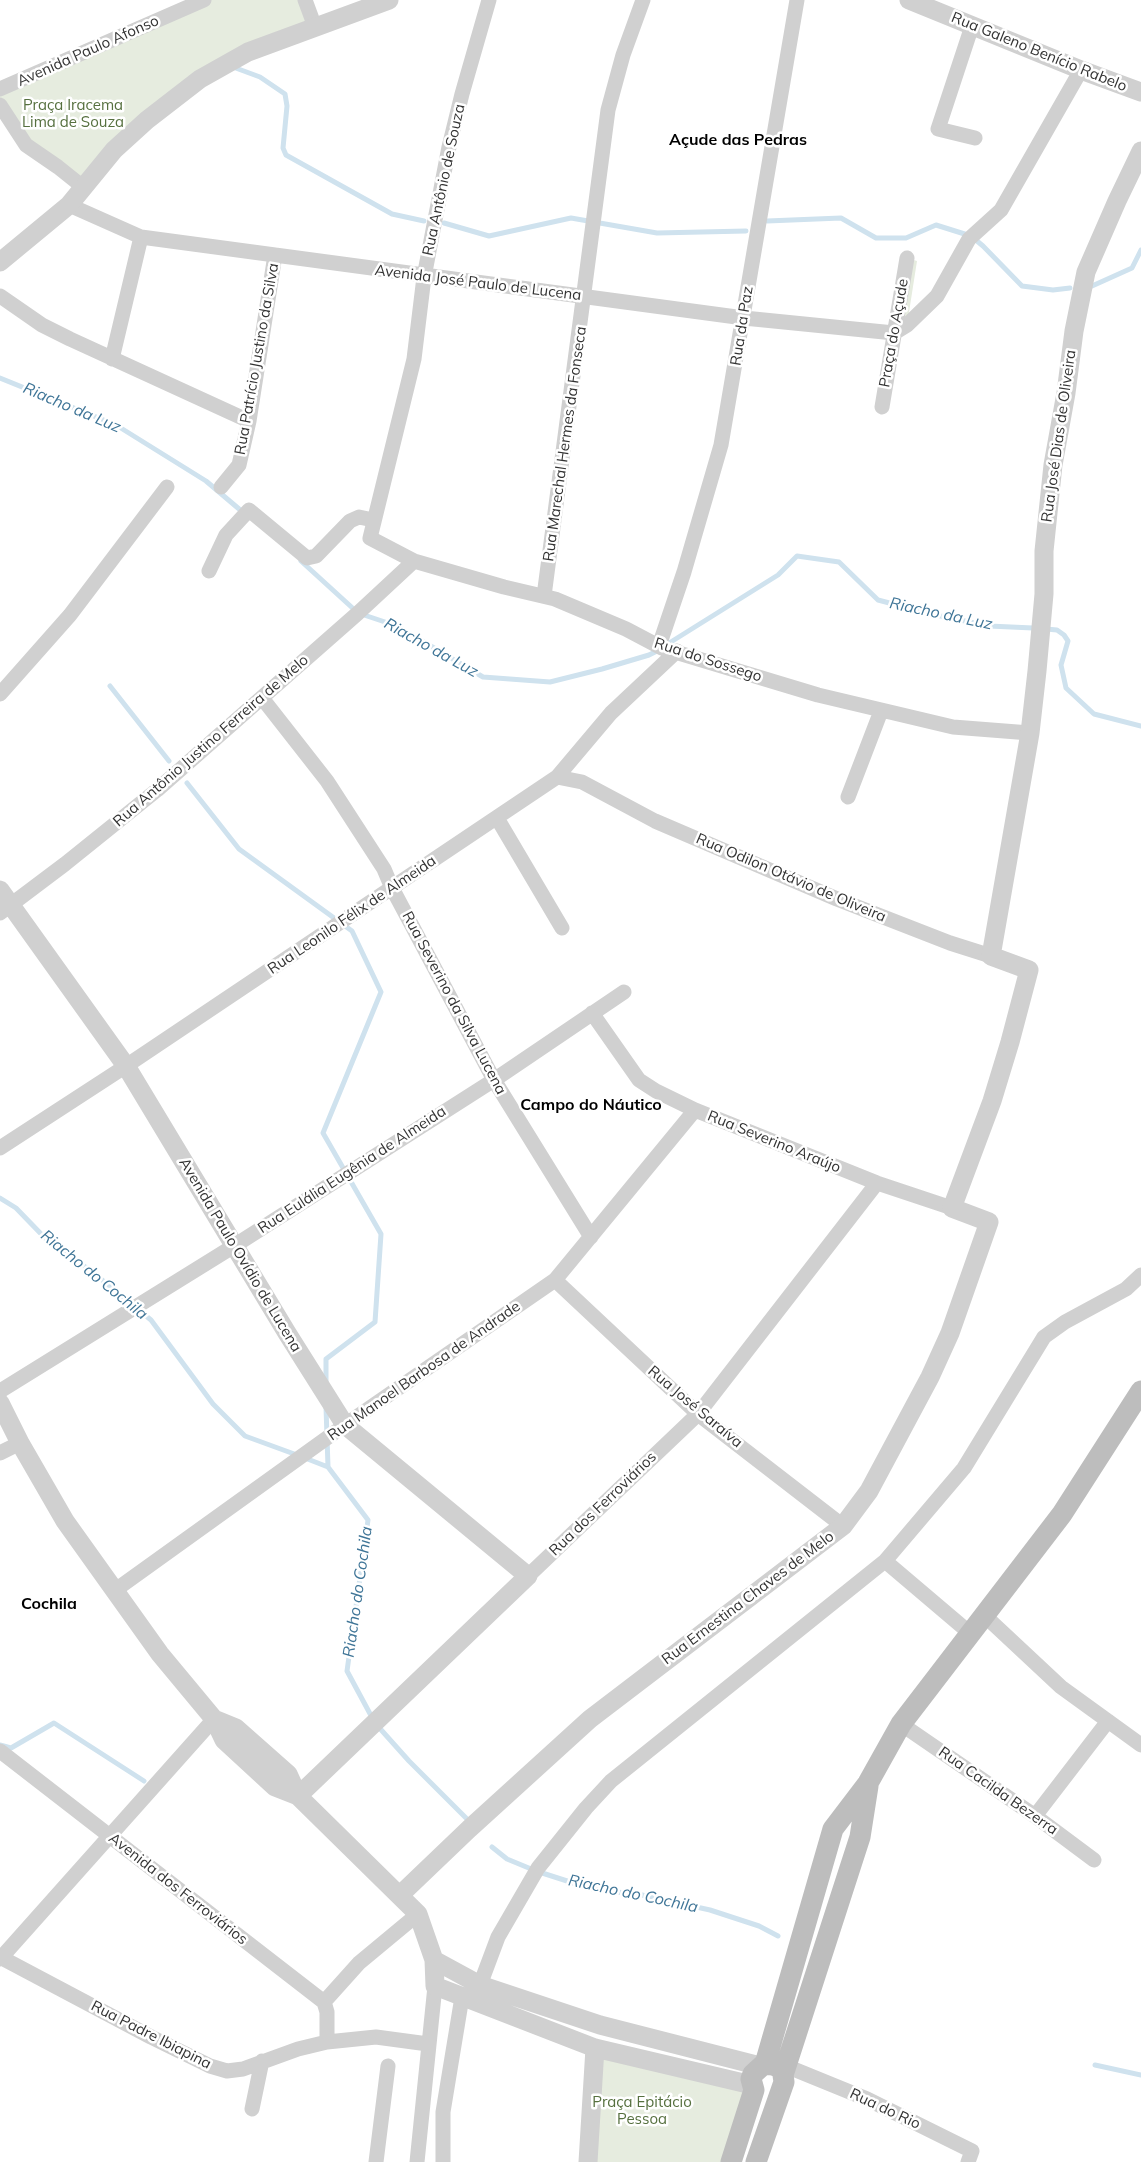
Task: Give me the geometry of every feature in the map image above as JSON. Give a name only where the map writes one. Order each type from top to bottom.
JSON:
[{"type":"main road","points":[[731,2162],[833,1829],[868,1783],[901,1724],[1062,1514],[1141,1391]]},
{"type":"main road","points":[[756,2162],[860,1837],[868,1783]]},
{"type":"main road","points":[[758,2076],[778,2067],[783,2077]]},
{"type":"main road","points":[[758,2076],[759,2094],[770,2096],[783,2077]]},
{"type":"street","name":"Avenida Paulo Afonso","points":[[0,90],[204,0]]},
{"type":"street","points":[[305,0],[315,28]]},
{"type":"street","points":[[0,262],[69,205],[114,150],[147,120],[200,79],[248,52],[389,0]]},
{"type":"street","name":"Rua Antônio de Souza","points":[[370,538],[414,359],[424,277],[455,120],[489,0]]},
{"type":"street","name":"Rua Marechal Hermes da Fonseca","points":[[544,596],[608,110],[621,63],[643,0]]},
{"type":"street","name":"Rua da Paz","points":[[659,646],[684,572],[721,445],[797,0]]},
{"type":"street","name":"Rua Galeno Benício Rabelo","points":[[909,0],[935,5],[972,26],[1080,70],[1141,92]]},
{"type":"street","points":[[972,26],[938,129],[975,138]]},
{"type":"street","points":[[894,333],[906,325],[937,296],[971,236],[1001,210],[1080,70]]},
{"type":"street","points":[[0,105],[26,145],[83,187]]},
{"type":"street","name":"Rua José Dias de Oliveira","points":[[991,956],[1030,733],[1044,594],[1044,551],[1053,465],[1066,392],[1074,331],[1086,272],[1141,152]]},
{"type":"street","name":"Avenida José Paulo de Lucena","points":[[69,205],[141,238],[744,318],[894,333]]},
{"type":"street","points":[[112,358],[141,238]]},
{"type":"street","name":"Rua Patrício Justino da Silva","points":[[221,487],[239,465],[249,421],[275,255]]},
{"type":"street","name":"Praça do Açude","points":[[882,407],[907,258]]},
{"type":"street","points":[[0,296],[42,325],[249,421]]},
{"type":"street","points":[[0,694],[76,608],[168,487]]},
{"type":"street","points":[[209,571],[226,535],[249,510],[307,558],[316,556],[350,521],[359,517],[373,520]]},
{"type":"street","name":"Rua do Sossego","points":[[370,538],[414,561],[504,587],[544,596],[626,629],[659,646],[818,695],[952,727],[1030,733]]},
{"type":"street","name":"Rua Antônio Justino Ferreira de Melo","points":[[5,909],[156,790],[262,698],[414,561]]},
{"type":"street","name":"Rua Leonilo Félix de Almeida","points":[[0,1148],[126,1066],[557,777],[610,714],[677,651]]},
{"type":"street","name":"Rua Severino da Silva Lucena","points":[[262,698],[327,781],[384,869],[392,888],[494,1080],[591,1237]]},
{"type":"street","points":[[848,797],[881,711]]},
{"type":"street","name":"Rua Odilon Otávio de Oliveira","points":[[557,777],[582,782],[655,821],[837,899],[950,943],[1030,970],[992,1101],[952,1208]]},
{"type":"street","points":[[497,818],[562,928]]},
{"type":"street","name":"Avenida Paulo Ovídio de Lucena","points":[[0,890],[5,909],[126,1066],[234,1246],[345,1425],[528,1576]]},
{"type":"street","name":"Rua Eulália Eugênia de Almeida","points":[[0,1390],[234,1246],[494,1080],[624,992]]},
{"type":"street","name":"Rua Severino Araújo","points":[[592,1013],[639,1080],[695,1110],[877,1183],[990,1222]]},
{"type":"street","name":"Rua Manoel Barbosa de Andrade","points":[[114,1591],[345,1425],[554,1280],[695,1110]]},
{"type":"street","name":"Rua dos Ferroviários","points":[[298,1796],[698,1414],[877,1183]]},
{"type":"street","name":"Rua Ernestina Chaves de Melo","points":[[400,1895],[469,1829],[590,1719],[843,1526],[869,1491],[930,1377],[950,1333],[990,1222]]},
{"type":"street","points":[[480,1985],[498,1937],[538,1868],[586,1808],[611,1781],[885,1561],[919,1524],[964,1468],[1044,1337],[1065,1322],[1126,1289],[1141,1275]]},
{"type":"street","name":"Rua José Saraíva","points":[[554,1280],[698,1414],[843,1526]]},
{"type":"street","points":[[0,1403],[20,1443],[65,1520],[160,1654],[214,1719],[224,1740],[276,1787],[298,1796],[418,1914],[434,1960],[435,1986],[417,2162]]},
{"type":"street","points":[[0,1452],[20,1443]]},
{"type":"street","points":[[885,1561],[971,1634]]},
{"type":"street","points":[[985,1616],[1061,1687],[1141,1745]]},
{"type":"street","points":[[0,1958],[214,1719]]},
{"type":"street","points":[[1035,1816],[1108,1721]]},
{"type":"street","name":"Rua Cacilda Bezerra","points":[[901,1724],[1035,1816],[1094,1860]]},
{"type":"street","name":"Avenida dos Ferroviários","points":[[0,1750],[324,2002]]},
{"type":"street","points":[[327,2042],[327,2012],[324,2002],[359,1963],[418,1914]]},
{"type":"street","name":"Rua Padre Ibiapina","points":[[0,1958],[210,2066],[227,2071],[243,2068],[327,2042],[376,2037],[428,2044]]},
{"type":"street","points":[[434,1960],[480,1985],[758,2076]]},
{"type":"street","points":[[435,1986],[595,2048],[758,2076]]},
{"type":"street","points":[[443,2162],[443,2112],[457,1996]]},
{"type":"street","points":[[588,2162],[595,2048],[588,2040],[587,2034],[590,2028],[600,2025]]},
{"type":"street","points":[[252,2108],[262,2061]]},
{"type":"street","points":[[376,2162],[388,2066]]},
{"type":"street","name":"Rua do Rio","points":[[783,2077],[867,2099],[972,2151],[968,2162]]},
{"type":"green space","name":"Praça Iracema Lima de Souza","points":[[204,0],[305,0],[315,27],[200,79],[83,187],[26,145],[0,105],[0,89]]},
{"type":"green space","points":[[907,258],[917,261],[907,325],[894,333]]},
{"type":"green space","name":"Praça Epitácio Pessoa","points":[[595,2048],[752,2085],[731,2162],[588,2162]]},
{"type":"waterway","points":[[233,67],[260,77],[285,94],[287,106],[283,148],[286,155],[392,214],[424,221]]},
{"type":"waterway","points":[[444,223],[489,236],[571,218],[657,233],[746,231]]},
{"type":"waterway","points":[[767,221],[841,218],[876,238],[906,238],[936,225],[971,236],[1022,286],[1053,290],[1070,288]]},
{"type":"waterway","points":[[1092,286],[1132,268],[1141,250]]},
{"type":"waterway","name":"Riacho da Luz","points":[[0,378],[116,425],[206,481],[245,514]]},
{"type":"waterway","name":"Riacho da Luz","points":[[666,645],[778,575],[797,556],[839,562],[878,600],[931,614],[989,626],[1033,628]]},
{"type":"waterway","name":"Riacho da Luz","points":[[301,561],[358,613],[397,626],[483,677],[550,682],[602,669],[649,655],[659,650]]},
{"type":"waterway","name":"Riacho da Luz","points":[[1046,629],[1057,630],[1068,641],[1061,665],[1066,688],[1094,714],[1141,726]]},
{"type":"waterway","points":[[110,686],[169,761]]},
{"type":"waterway","points":[[187,783],[239,849],[352,931],[381,992],[323,1133],[381,1234],[375,1322],[326,1359],[326,1383]]},
{"type":"waterway","name":"Riacho do Cochila","points":[[0,1198],[16,1208],[46,1239],[91,1271],[151,1320],[213,1404],[245,1436],[297,1455]]},
{"type":"waterway","points":[[326,1407],[328,1467]]},
{"type":"waterway","name":"Riacho do Cochila","points":[[305,1458],[328,1467],[368,1520],[347,1671],[375,1723],[409,1761],[467,1819]]},
{"type":"waterway","points":[[0,1745],[11,1748],[54,1723],[144,1781]]},
{"type":"waterway","name":"Riacho do Cochila","points":[[492,1847],[507,1859],[536,1871],[592,1889],[642,1895],[710,1910],[759,1926],[778,1936]]},
{"type":"waterway","name":"Riacho do Cochila","points":[[1095,2065],[1141,2075]]},
{"type":"district","name":"Açude das Pedras","points":[[738,140]]},
{"type":"district","name":"Campo do Náutico","points":[[591,1105]]},
{"type":"district","name":"Cochila","points":[[49,1604]]}]
